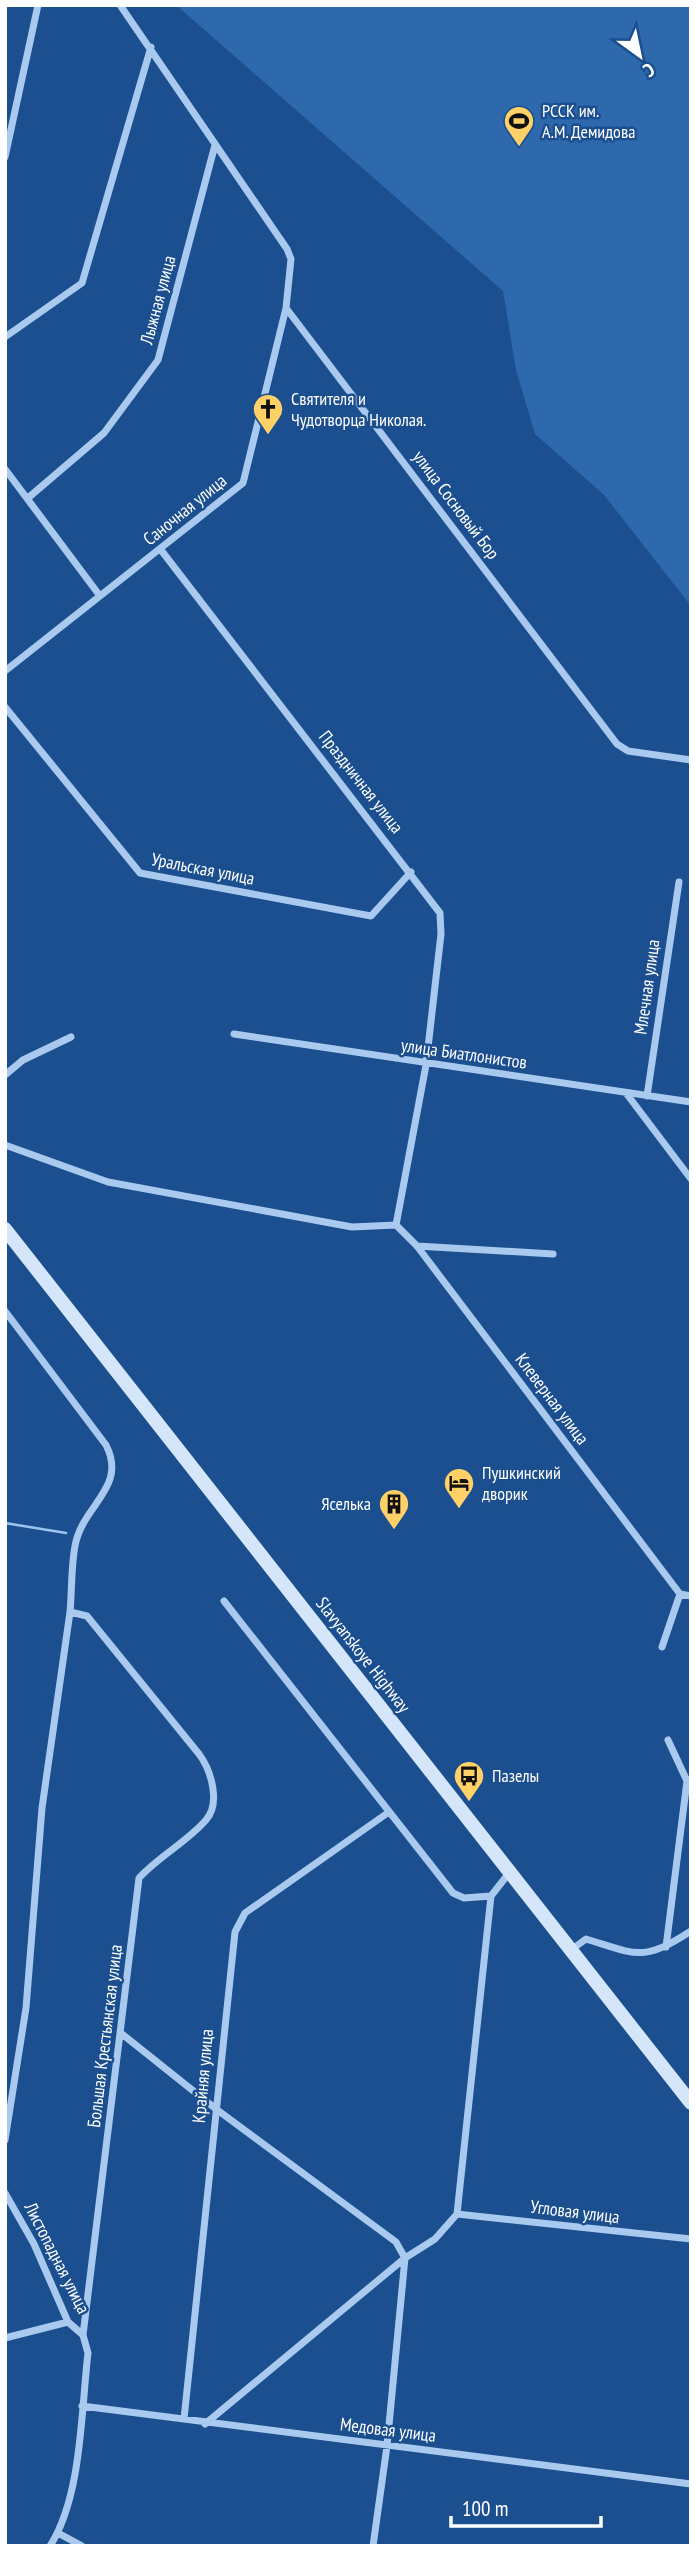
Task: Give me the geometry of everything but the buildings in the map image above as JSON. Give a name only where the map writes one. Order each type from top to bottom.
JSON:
[{"type":"main road","name":"Slavyanskoye Highway","points":[[5,1229],[691,2104]]},
{"type":"street","points":[[5,157],[38,5]]},
{"type":"street","points":[[120,5],[287,249],[291,259],[286,308]]},
{"type":"street","points":[[5,337],[82,283],[151,47]]},
{"type":"street","name":"Лыжная улица","points":[[28,498],[104,433],[158,360],[215,145]]},
{"type":"street","name":"Саночная улица","points":[[5,671],[235,491],[247,473],[286,308]]},
{"type":"street","name":"улица Сосновый Бор","points":[[286,308],[617,744],[628,751],[691,760]]},
{"type":"street","points":[[5,469],[100,596]]},
{"type":"street","name":"Праздничная улица","points":[[161,550],[440,913],[441,934],[426,1065],[396,1225]]},
{"type":"street","name":"Уральская улица","points":[[5,707],[140,873],[371,916],[411,873]]},
{"type":"street","name":"Млечная улица","points":[[647,1096],[679,882]]},
{"type":"street","name":"улица Биатлонистов","points":[[234,1034],[426,1065],[691,1102]]},
{"type":"street","points":[[5,1075],[23,1060],[71,1037]]},
{"type":"street","points":[[626,1093],[691,1179]]},
{"type":"street","points":[[5,1145],[108,1182],[352,1227],[396,1225]]},
{"type":"street","name":"Клеверная улица","points":[[396,1225],[417,1246],[680,1594]]},
{"type":"street","points":[[417,1246],[552,1254]]},
{"type":"street","points":[[5,1311],[106,1445],[114,1461],[113,1479],[85,1519],[75,1545],[70,1612],[42,1808],[26,2008],[5,2140]]},
{"type":"street","points":[[663,1647],[680,1594],[691,1596]]},
{"type":"street","points":[[224,1601],[453,1893],[464,1898],[491,1896]]},
{"type":"street","name":"Большая Крестьянская улица","points":[[50,2546],[58,2533],[71,2493],[88,2353],[83,2334],[122,2034],[139,1878],[208,1819],[214,1791],[208,1766],[134,1674],[87,1616],[70,1612]]},
{"type":"street","points":[[666,1947],[687,1781],[668,1740]]},
{"type":"street","name":"Крайняя улица","points":[[184,2419],[232,1947],[240,1922],[246,1913],[389,1812]]},
{"type":"street","points":[[205,2424],[405,2258],[435,2239],[457,2214],[491,1896],[509,1873]]},
{"type":"street","points":[[570,1951],[586,1939],[634,1954],[650,1954],[691,1931]]},
{"type":"street","points":[[122,2034],[216,2109],[396,2242],[405,2258],[387,2446],[373,2546]]},
{"type":"street","name":"Листопадная улица","points":[[5,2193],[34,2244],[68,2322],[83,2334]]},
{"type":"street","name":"Угловая улица","points":[[457,2214],[691,2239]]},
{"type":"street","points":[[5,2338],[68,2322]]},
{"type":"street","name":"Медовая улица","points":[[82,2406],[205,2424],[691,2484]]},
{"type":"street","points":[[58,2533],[82,2546]]},
{"type":"shaded area","name":"РССК им. А.М. Демидова","points":[[176,5],[691,5],[691,606],[604,495],[535,434],[516,370],[503,291]]},
{"type":"waterway","points":[[5,1523],[66,1533]]},
{"type":"place","name":"РССК им. А.М. Демидова","points":[[519,148]]},
{"type":"place","name":"Святителя и Чудотворца Николая.","points":[[268,436]]},
{"type":"place","name":"Пушкинский дворик","points":[[459,1510]]},
{"type":"place","name":"Яселька","points":[[394,1531]]},
{"type":"place","name":"Пазелы","points":[[469,1803]]}]
